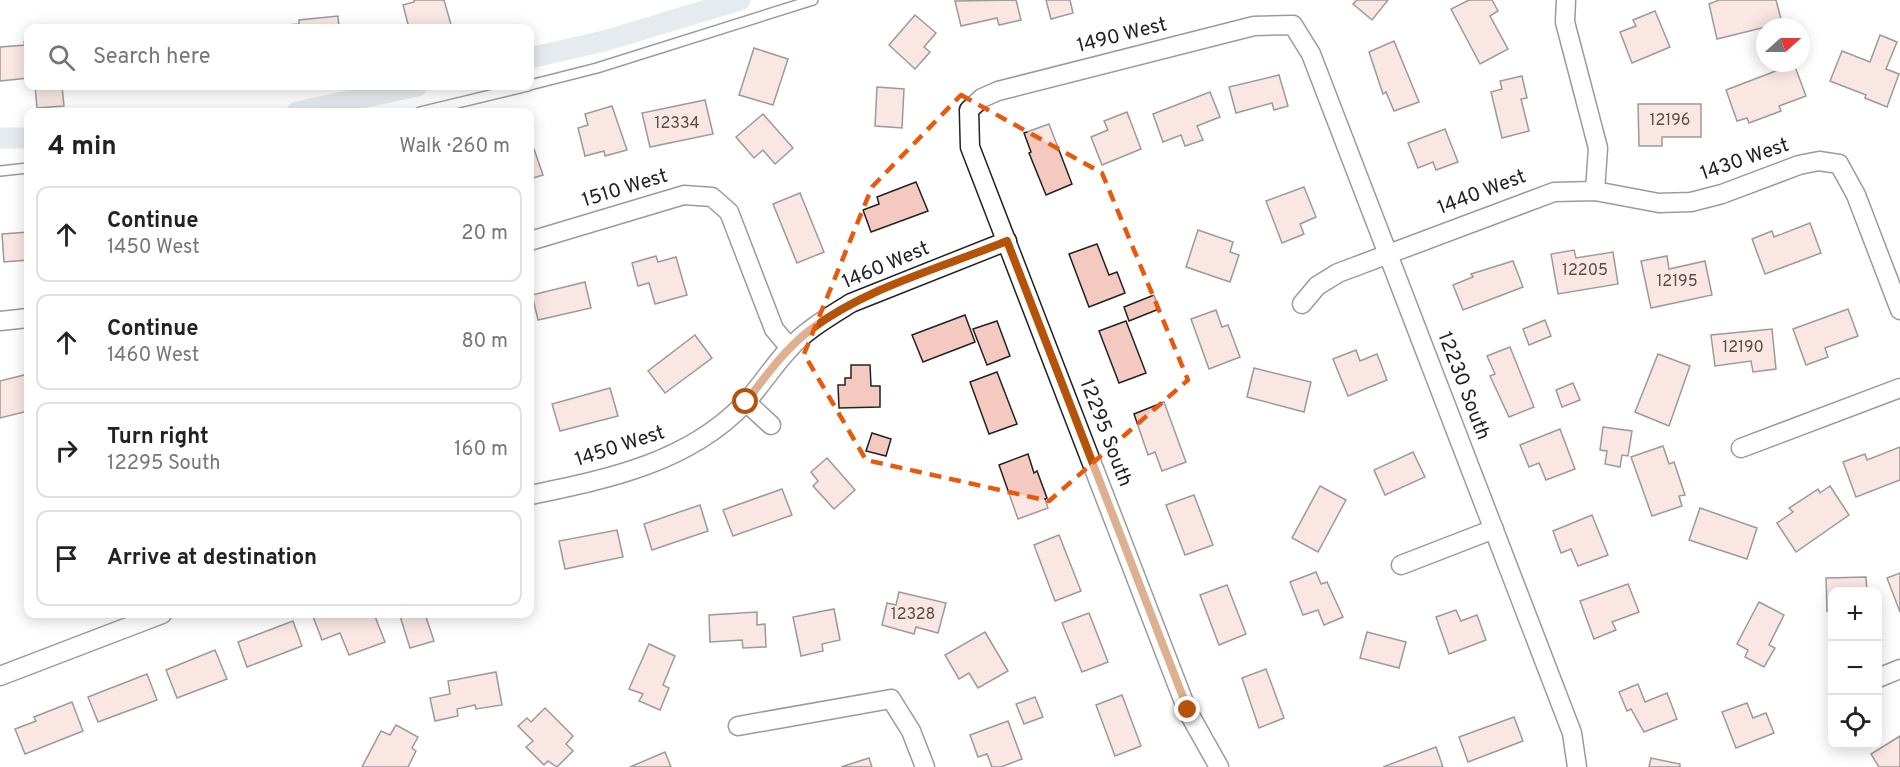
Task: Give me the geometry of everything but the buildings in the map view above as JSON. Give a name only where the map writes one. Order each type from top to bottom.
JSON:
[{"type":"street","points":[[1566,0],[1565,22],[1598,148],[1595,191]]},
{"type":"street","name":"1490 West","points":[[969,110],[982,98],[998,91],[1254,26],[1293,26]]},
{"type":"street","name":"12230 South","points":[[1293,26],[1311,54],[1494,529],[1572,733],[1577,767]]},
{"type":"street","name":"12295 South","points":[[969,110],[970,147],[1188,710],[1219,767]]},
{"type":"street","name":"1430 West","points":[[1595,191],[1659,203],[1691,202],[1722,195],[1798,165],[1819,161],[1839,164],[1856,195],[1900,310]]},
{"type":"street","name":"1440 West","points":[[1302,304],[1317,286],[1338,273],[1388,253],[1535,197],[1575,189],[1595,191]]},
{"type":"street","name":"1510 West","points":[[534,240],[684,195],[712,197],[729,212],[774,328],[790,348]]},
{"type":"street","name":"1460 West","points":[[790,348],[809,331],[851,303],[1007,241]]},
{"type":"street","points":[[0,321],[24,318]]},
{"type":"street","name":"1450 West","points":[[534,494],[591,482],[656,463],[719,426],[746,402],[790,348]]},
{"type":"street","points":[[1741,448],[1900,388]]},
{"type":"street","points":[[746,402],[771,425]]},
{"type":"street","points":[[1401,564],[1494,529]]},
{"type":"street","points":[[0,676],[152,618]]},
{"type":"street","points":[[1882,676],[1900,669]]},
{"type":"street","points":[[738,726],[891,699],[911,730],[925,767]]},
{"type":"lane","points":[[534,84],[597,68],[813,0]]},
{"type":"lane","points":[[436,108],[509,90]]},
{"type":"lane","points":[[0,171],[24,168]]},
{"type":"highlighted area","points":[[961,95],[1102,173],[1188,380],[1049,501],[866,460],[804,354],[872,187]]},
{"type":"waterway","points":[[534,57],[604,41],[740,0]]},
{"type":"waterway","points":[[315,108],[399,90]]},
{"type":"waterway","points":[[0,138],[24,138]]},
{"type":"route","points":[[746,402],[790,348],[809,331],[851,303],[1007,241],[1188,710]]}]
